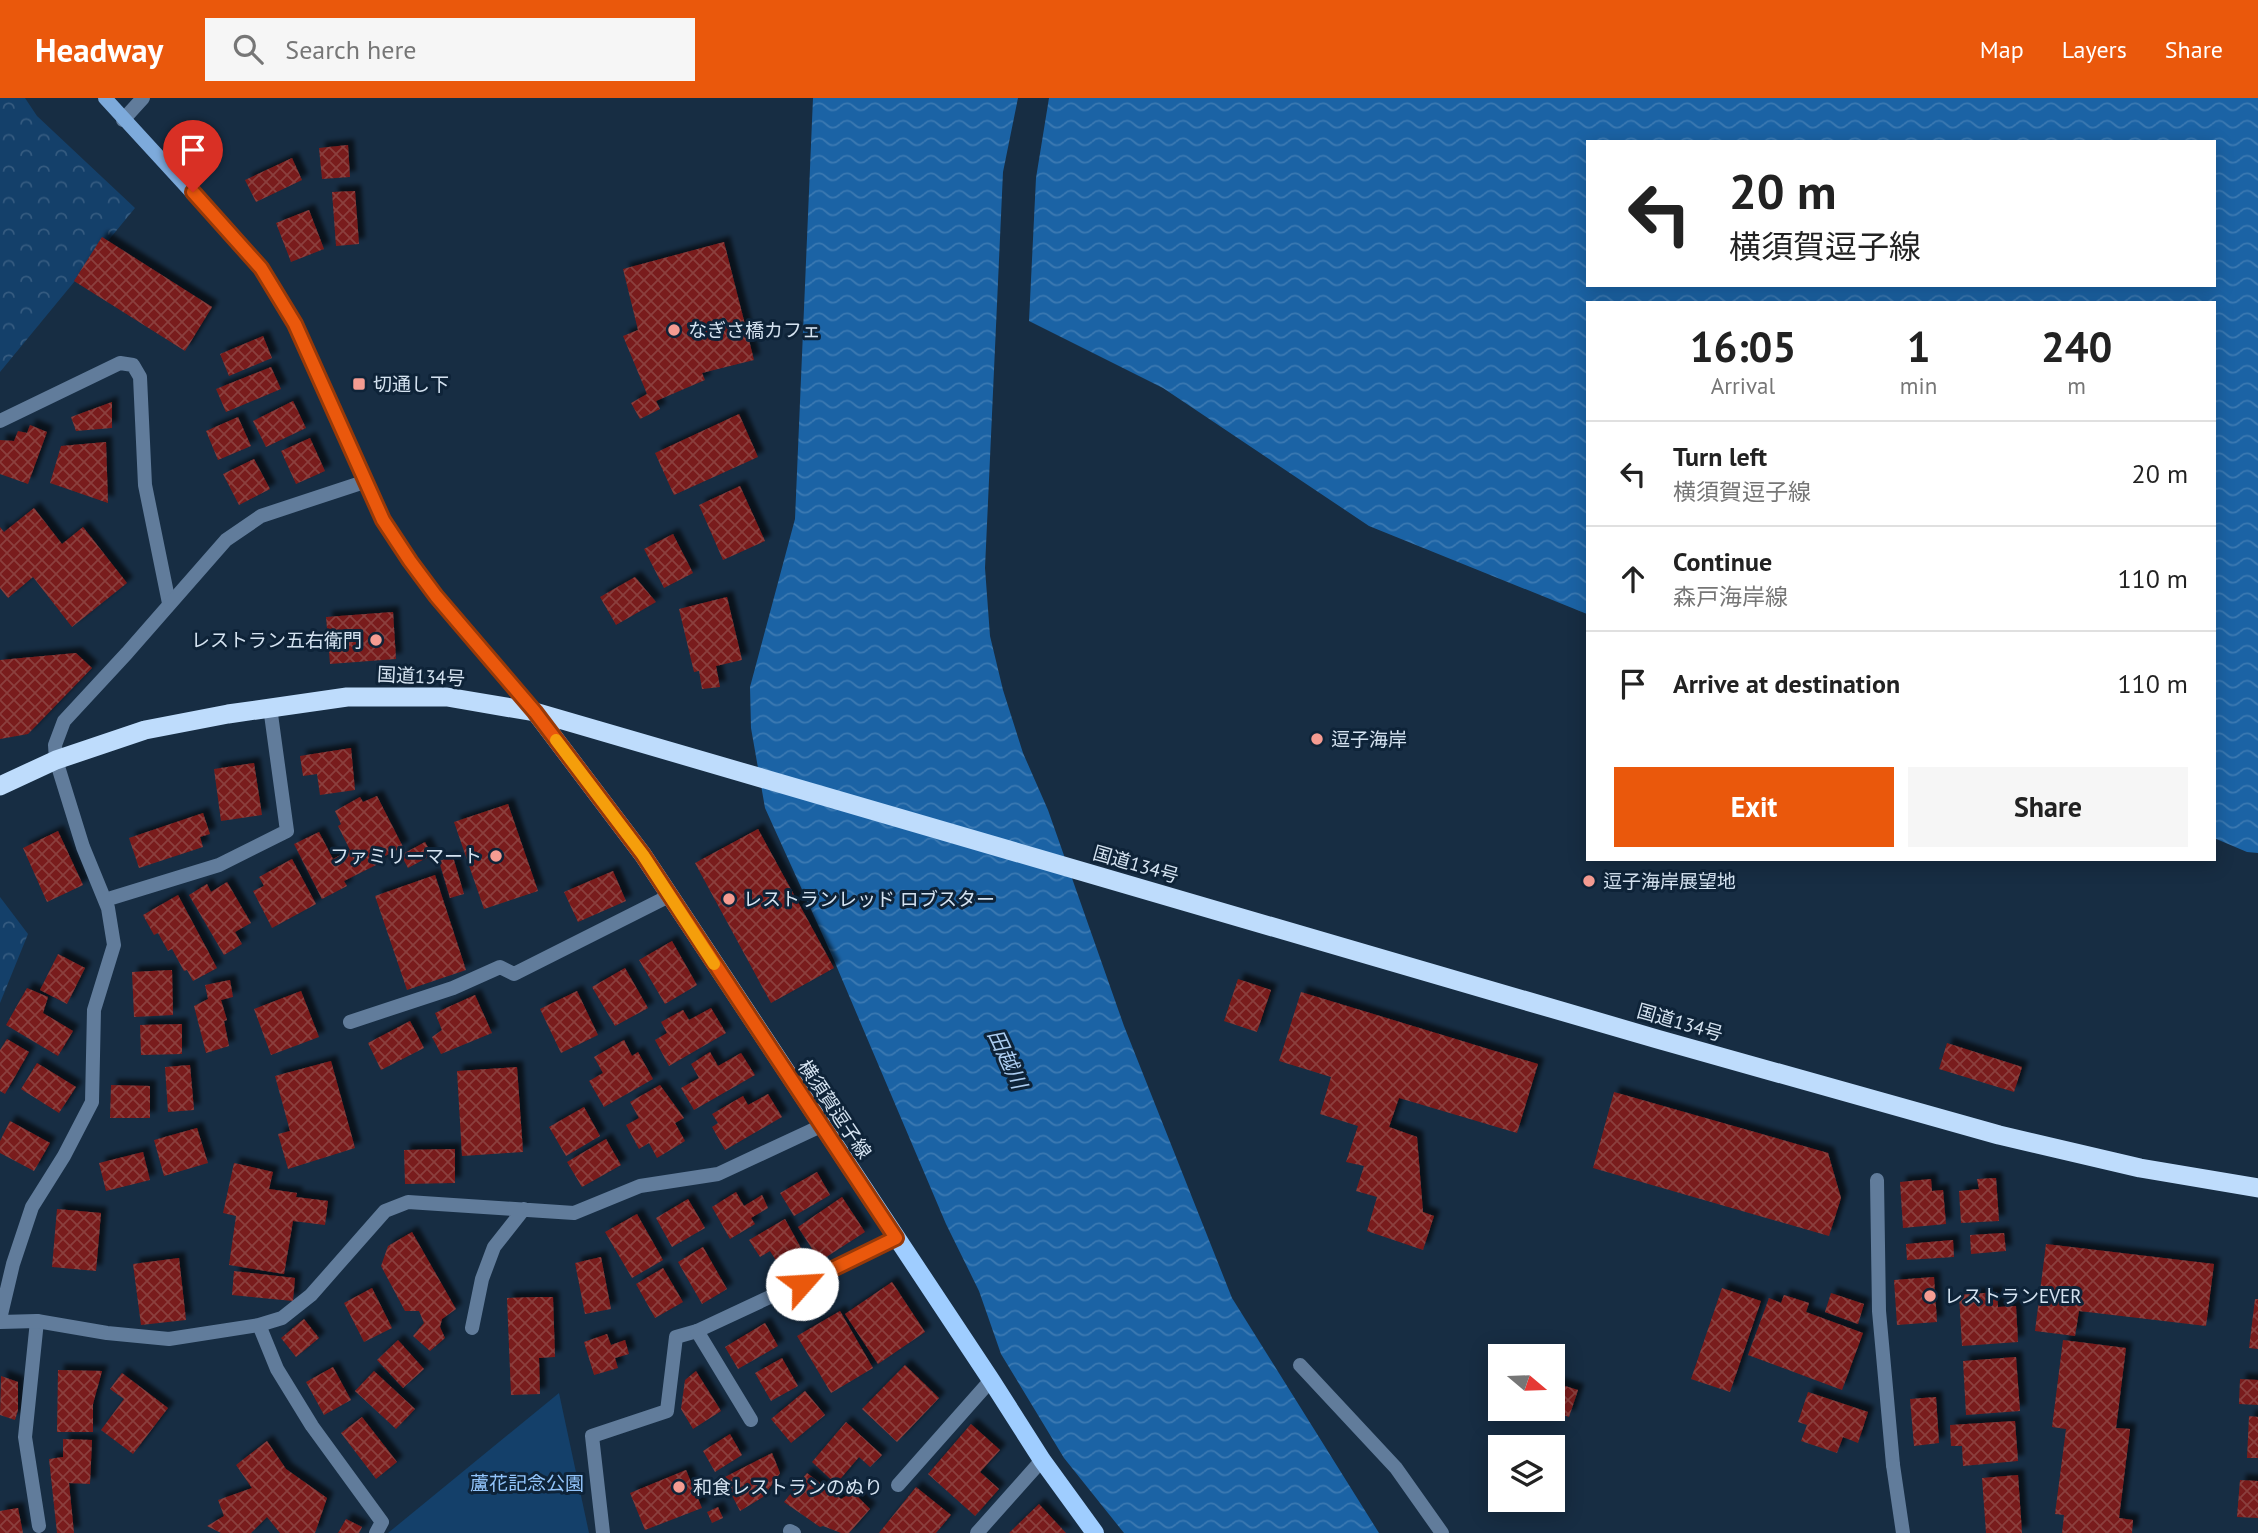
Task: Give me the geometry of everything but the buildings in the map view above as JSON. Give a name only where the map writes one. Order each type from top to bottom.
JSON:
[{"type":"highway","name":"国道134号","points":[[0,786],[56,760],[145,730],[270,707],[346,697],[447,697],[535,712],[1657,1039],[1998,1135],[2140,1168],[2258,1188]]},
{"type":"main road","points":[[105,98],[261,268],[295,324],[383,520],[436,596],[535,712]]},
{"type":"main road","name":"横須賀逗子線","points":[[535,712],[643,855],[1042,1460],[1095,1533]]},
{"type":"street","points":[[123,120],[143,98]]},
{"type":"street","points":[[0,421],[120,363],[133,365],[140,377],[145,485],[169,603]]},
{"type":"street","points":[[367,481],[261,516],[226,540],[64,721],[55,745],[56,760],[83,847],[105,900],[114,945],[94,1010],[92,1102],[64,1156],[32,1207],[13,1264],[0,1320],[37,1321],[107,1333],[169,1339],[259,1325],[282,1318],[311,1294],[385,1211],[408,1202],[574,1213],[640,1186],[718,1174],[821,1126]]},
{"type":"street","points":[[105,900],[219,865],[287,831],[270,707]]},
{"type":"street","points":[[350,1022],[453,988],[500,967],[514,974],[669,896]]},
{"type":"street","points":[[1877,1180],[1879,1311],[1893,1465],[1903,1533]]},
{"type":"street","points":[[472,1328],[482,1279],[494,1247],[524,1209]]},
{"type":"street","points":[[603,1533],[592,1436],[667,1411],[676,1337],[697,1332],[896,1238]]},
{"type":"street","points":[[37,1321],[25,1437],[39,1526]]},
{"type":"street","points":[[259,1325],[277,1369],[312,1426],[382,1522],[376,1533]]},
{"type":"street","points":[[697,1332],[751,1420]]},
{"type":"street","points":[[1300,1365],[1396,1468],[1442,1533]]},
{"type":"street","points":[[898,1485],[991,1380]]},
{"type":"street","points":[[977,1533],[1042,1460]]},
{"type":"green space","points":[[0,98],[25,98],[37,116],[135,208],[0,372]]},
{"type":"green space","points":[[0,897],[28,934],[0,1003]]},
{"type":"green space","name":"蘆花記念公園","points":[[559,1393],[589,1533],[388,1533]]},
{"type":"water","name":"田越川","points":[[813,98],[1018,98],[1003,172],[985,568],[990,636],[1003,690],[1023,753],[1048,810],[1124,1026],[1232,1298],[1379,1533],[1124,1533],[1064,1458],[1001,1354],[979,1291],[946,1224],[833,958],[765,808],[751,728],[750,687],[795,519]]},
{"type":"water","points":[[1049,98],[2258,98],[2258,853],[2247,852],[2216,839],[2216,301],[1586,301],[1586,614],[1369,526],[1163,388],[1029,321],[1036,178]]},
{"type":"slow traffic","points":[[556,740],[643,855],[714,964]]},
{"type":"place","name":"なぎさ橋カフェ","points":[[674,330]]},
{"type":"place","name":"切通し下","points":[[359,384]]},
{"type":"place","name":"レストラン五右衛門","points":[[376,640]]},
{"type":"place","name":"逗子海岸","points":[[1317,739]]},
{"type":"place","name":"ファミリーマート","points":[[496,856]]},
{"type":"place","name":"逗子海岸展望地","points":[[1589,881]]},
{"type":"place","name":"レストランレッド ロブスター","points":[[729,899]]},
{"type":"place","name":"レストランEVER","points":[[1930,1296]]},
{"type":"place","name":"和食レストランのぬり","points":[[679,1487]]},
{"type":"route","points":[[193,192],[261,268],[295,324],[383,520],[410,561],[436,596],[535,712],[643,855],[896,1238],[802,1284]]}]
